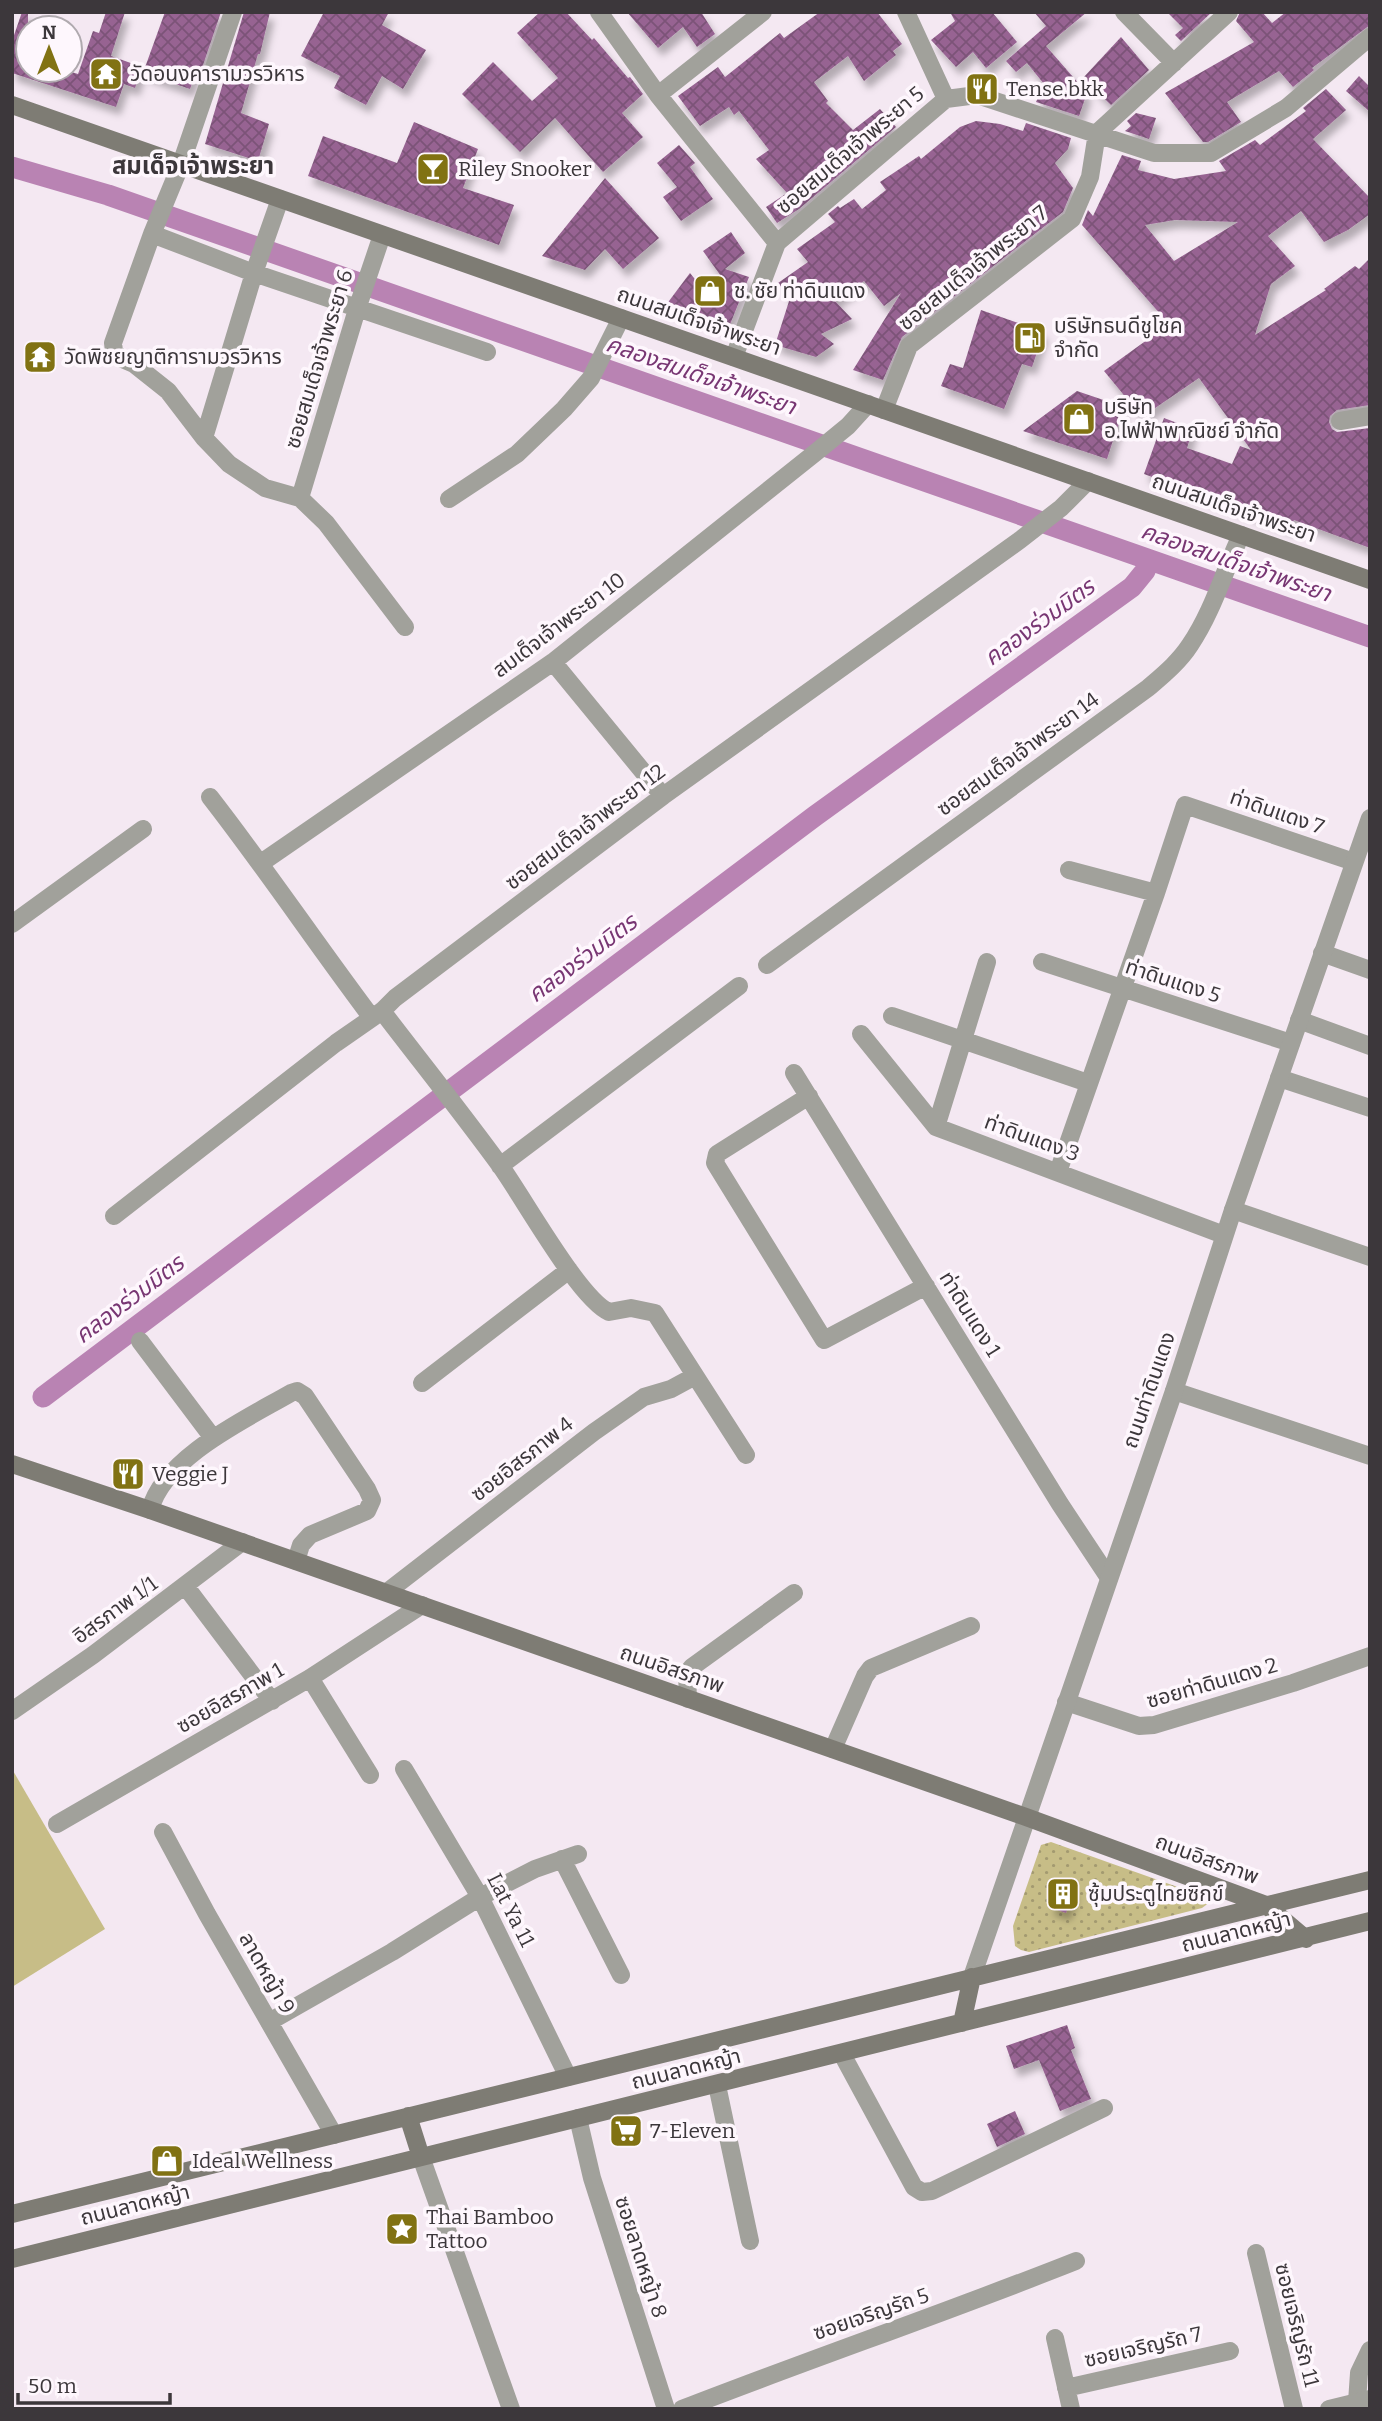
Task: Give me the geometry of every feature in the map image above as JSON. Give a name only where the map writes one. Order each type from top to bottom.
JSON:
[{"type":"main road","name":"ถนนสมเด็จเจ้าพระยา","points":[[12,105],[1370,580]]},
{"type":"main road","name":"ถนนอิสรภาพ","points":[[12,1464],[387,1592],[1026,1817],[1266,1905],[1306,1939]]},
{"type":"main road","name":"ถนนลาดหญ้า","points":[[12,2214],[1370,1880]]},
{"type":"main road","name":"ถนนลาดหญ้า","points":[[12,2259],[1370,1921]]},
{"type":"main road","points":[[962,2023],[972,1977]]},
{"type":"main road","points":[[408,2116],[421,2157]]},
{"type":"street","points":[[233,12],[181,164],[154,229],[113,343],[114,351],[168,391],[204,438],[229,464],[265,488],[300,498],[326,523],[405,627]]},
{"type":"street","name":"ซอยสมเด็จเจ้าพระยา 5","points":[[599,12],[658,95],[777,243]]},
{"type":"street","points":[[658,95],[763,12]]},
{"type":"street","points":[[906,12],[946,99]]},
{"type":"street","points":[[1124,12],[1174,63]]},
{"type":"street","points":[[1097,133],[1229,12]]},
{"type":"street","name":"ซอยสมเด็จเจ้าพระยา 5","points":[[734,358],[777,243],[946,99],[977,94],[1154,153],[1211,153],[1286,108],[1370,37]]},
{"type":"street","name":"ซอยสมเด็จเจ้าพระยา 7","points":[[876,407],[909,346],[1072,219],[1090,177],[1097,133]]},
{"type":"street","points":[[204,438],[280,199]]},
{"type":"street","points":[[154,229],[360,301],[487,352]]},
{"type":"street","name":"ซอยสมเด็จเจ้าพระยา 6","points":[[300,498],[382,235]]},
{"type":"street","points":[[449,499],[517,454],[564,409],[591,378],[621,318]]},
{"type":"street","name":"สมเด็จเจ้าพระยา 10","points":[[261,863],[553,662],[848,426],[876,407]]},
{"type":"street","points":[[1340,421],[1370,416]]},
{"type":"street","name":"ซอยสมเด็จเจ้าพระยา 12","points":[[114,1216],[336,1043],[377,1015],[395,998],[663,796],[1025,536],[1061,508],[1088,481]]},
{"type":"street","name":"ซอยสมเด็จเจ้าพระยา 14","points":[[768,965],[1148,688],[1190,645],[1217,594],[1241,535]]},
{"type":"street","points":[[553,662],[663,796]]},
{"type":"street","points":[[210,797],[261,863],[314,941],[446,1094],[500,1166],[569,1270],[604,1310],[609,1312],[631,1308],[655,1313],[746,1455]]},
{"type":"street","name":"ท่าดินแดง 7","points":[[1156,893],[1185,805],[1354,862]]},
{"type":"street","name":"ถนนท่าดินแดง","points":[[972,1977],[1174,1391],[1224,1235],[1370,818]]},
{"type":"street","points":[[12,925],[144,829]]},
{"type":"street","points":[[1058,1172],[1156,893],[1069,870]]},
{"type":"street","points":[[1322,953],[1370,970]]},
{"type":"street","points":[[936,1127],[987,962]]},
{"type":"street","name":"ท่าดินแดง 5","points":[[1042,962],[1291,1043]]},
{"type":"street","points":[[500,1166],[739,986]]},
{"type":"street","points":[[892,1016],[1088,1083]]},
{"type":"street","points":[[1299,1020],[1370,1046]]},
{"type":"street","points":[[861,1034],[936,1127]]},
{"type":"street","name":"ท่าดินแดง 1","points":[[794,1073],[1060,1504],[1109,1578]]},
{"type":"street","points":[[1279,1078],[1370,1108]]},
{"type":"street","points":[[809,1096],[715,1157],[715,1163],[795,1293],[824,1340],[926,1286]]},
{"type":"street","name":"ท่าดินแดง 3","points":[[936,1127],[1224,1235]]},
{"type":"street","points":[[1233,1210],[1370,1257]]},
{"type":"street","points":[[422,1383],[569,1270]]},
{"type":"street","points":[[141,1341],[212,1438]]},
{"type":"street","name":"ซอยอิสรภาพ 4","points":[[387,1592],[594,1432],[644,1397],[671,1389],[695,1376]]},
{"type":"street","points":[[150,1510],[154,1494],[165,1479],[212,1438],[297,1391],[305,1396],[372,1500],[367,1511],[310,1535],[301,1545],[296,1561]]},
{"type":"street","points":[[1174,1391],[1370,1456]]},
{"type":"street","name":"อิสรภาพ 1/1","points":[[12,1710],[93,1656],[242,1542]]},
{"type":"street","points":[[186,1587],[272,1700]]},
{"type":"street","points":[[688,1699],[688,1673],[692,1667],[794,1593]]},
{"type":"street","name":"ซอยอิสรภาพ 1","points":[[57,1824],[310,1678],[422,1605]]},
{"type":"street","points":[[833,1749],[871,1668],[971,1626]]},
{"type":"street","name":"ซอยท่าดินแดง 2","points":[[1066,1702],[1139,1727],[1154,1725],[1293,1683],[1370,1656]]},
{"type":"street","points":[[310,1678],[370,1775]]},
{"type":"street","name":"Lat Ya 11","points":[[404,1769],[481,1896],[568,2077]]},
{"type":"street","name":"ลาดหญ้า 9","points":[[163,1832],[334,2134]]},
{"type":"street","points":[[270,2022],[392,1952],[481,1896],[535,1868],[570,1857],[621,1975]]},
{"type":"street","points":[[842,2054],[914,2187],[922,2192],[932,2191],[1104,2108]]},
{"type":"street","points":[[717,2085],[750,2241]]},
{"type":"street","name":"ซอยลาดหญ้า 8","points":[[578,2118],[592,2178],[666,2409]]},
{"type":"street","points":[[421,2157],[511,2409]]},
{"type":"street","name":"ซอยเจริญรัถ 11","points":[[1256,2253],[1294,2409]]},
{"type":"street","name":"ซอยเจริญรัถ 5","points":[[682,2409],[953,2310],[1076,2261]]},
{"type":"street","name":"ซอยเจริญรัถ 7","points":[[1055,2338],[1071,2409]]},
{"type":"street","points":[[1329,2409],[1363,2400],[1359,2373],[1370,2350]]},
{"type":"street","name":"ซอยเจริญรัถ 7","points":[[1066,2388],[1230,2351]]},
{"type":"shaded area","points":[[12,1769],[105,1929],[12,1987]]},
{"type":"shaded area","points":[[1051,1842],[1203,1896],[1210,1902],[1202,1908],[1029,1952],[1021,1950],[1015,1946],[1013,1926],[1041,1845]]},
{"type":"building","points":[[106,12],[125,12],[111,56],[142,67],[135,88],[124,84],[116,107],[46,84],[84,84],[84,57],[93,31],[99,33]]},
{"type":"building","points":[[165,12],[221,12],[202,68],[198,67],[190,89],[143,73]]},
{"type":"building","points":[[244,12],[270,12],[241,113],[269,124],[258,161],[205,144]]},
{"type":"building","points":[[324,12],[389,12],[382,25],[426,50],[403,89],[382,76],[366,105],[334,88],[340,76],[301,56]]},
{"type":"building","points":[[540,12],[566,12],[592,40],[594,38],[643,94],[622,113],[643,137],[603,172],[555,118],[520,152],[462,94],[493,62],[532,101],[558,78],[517,33]]},
{"type":"building","points":[[627,12],[701,12],[715,34],[697,47],[683,27],[658,48]]},
{"type":"building","points":[[820,12],[877,12],[902,44],[893,51],[896,55],[864,81],[848,56],[814,82],[828,101],[826,103],[853,130],[880,109],[896,127],[799,209],[777,223],[766,207],[787,193],[756,159],[769,150],[739,111],[734,115],[729,107],[700,126],[678,96],[718,67],[725,77],[780,33],[784,38]]},
{"type":"building","points":[[950,12],[992,12],[1017,42],[986,68],[973,52],[956,67],[931,40],[955,21]]},
{"type":"building","points":[[1034,12],[1087,12],[1046,46],[1087,93],[1079,116],[1036,102],[1044,84],[1027,63],[1016,72],[1006,61],[1046,26]]},
{"type":"building","points":[[1167,12],[1212,12],[1181,41],[1175,35],[1183,28]]},
{"type":"building","points":[[1240,12],[1262,12],[1272,23],[1286,12],[1370,12],[1370,25],[1312,68],[1314,70],[1293,87],[1279,71],[1227,102],[1241,122],[1208,142],[1203,142],[1165,93],[1254,42],[1236,21]]},
{"type":"building","points":[[14,35],[14,74],[12,73]]},
{"type":"building","points":[[1121,37],[1149,70],[1111,105],[1083,78]]},
{"type":"building","points":[[1359,76],[1370,87],[1370,112],[1346,91]]},
{"type":"building","points":[[1326,89],[1346,110],[1313,139],[1370,198],[1370,214],[1348,230],[1324,242],[1301,211],[1268,236],[1295,266],[1271,284],[1255,335],[1326,290],[1324,289],[1355,266],[1359,269],[1370,258],[1370,405],[1337,410],[1330,416],[1329,422],[1337,432],[1370,428],[1370,548],[1294,520],[1290,528],[1144,474],[1164,418],[1193,429],[1187,448],[1232,464],[1240,446],[1251,450],[1199,378],[1142,417],[1104,371],[1169,324],[1082,225],[1088,210],[1093,216],[1122,155],[1141,161],[1138,170],[1174,179],[1226,171],[1219,161],[1255,140],[1260,145],[1306,111],[1303,108]],"holes":[[[1175,220],[1238,222],[1174,261],[1145,225]]]},
{"type":"building","points":[[1136,113],[1156,118],[1149,139],[1125,131],[1131,126],[1127,121]]},
{"type":"building","points":[[976,121],[1023,131],[1026,123],[1071,138],[1068,149],[1055,163],[1073,188],[1063,212],[902,337],[883,380],[853,370],[901,293],[884,306],[864,281],[835,301],[852,319],[821,334],[834,344],[816,357],[775,345],[790,298],[778,283],[808,262],[797,249],[835,222],[828,214],[854,199],[862,209],[886,190],[880,182],[919,156],[921,159],[960,127]]},
{"type":"building","name":"Riley Snooker","points":[[414,122],[478,149],[463,188],[514,205],[499,245],[308,176],[323,136],[397,163]]},
{"type":"building","points":[[679,145],[695,163],[690,167],[713,199],[681,221],[663,197],[677,187],[657,163]]},
{"type":"building","points":[[605,178],[659,238],[623,269],[605,249],[585,270],[542,256]]},
{"type":"building","name":"ช. ชัย ท่าดินแดง","points":[[731,232],[745,253],[725,269],[749,277],[729,327],[666,305],[690,273],[706,293],[723,279],[703,251]]},
{"type":"building","points":[[981,310],[1044,332],[1032,367],[1022,364],[1004,409],[941,386],[950,364],[963,368]]},
{"type":"building","name":"บริษัท อ.ไฟฟ้าพาณิชย์ จำกัด","points":[[1077,391],[1124,407],[1107,459],[1023,431]]},
{"type":"building","name":"ซุ้มประตูไทยซิกข์","points":[[1058,1883],[1075,1889],[1066,1913],[1049,1907]]},
{"type":"building","points":[[1067,2025],[1075,2048],[1071,2050],[1091,2099],[1060,2111],[1039,2060],[1014,2069],[1006,2046]]},
{"type":"building","points":[[1015,2111],[1025,2134],[997,2147],[987,2124]]},
{"type":"waterway","name":"คลองสมเด็จเจ้าพระยา","points":[[12,167],[108,195],[1370,637]]},
{"type":"waterway","name":"คลองร่วมมิตร","points":[[43,1397],[815,816],[1132,587],[1145,571],[1149,560]]},
{"type":"place","name":"วัดอนงคารามวรวิหาร","points":[[106,74]]},
{"type":"place","name":"Tense.bkk","points":[[982,89]]},
{"type":"place","name":"Riley Snooker","points":[[433,169]]},
{"type":"place","name":"ช. ชัย ท่าดินแดง","points":[[710,291]]},
{"type":"place","name":"บริษัทธนดีชูโชค จำกัด","points":[[1030,338]]},
{"type":"place","name":"วัดพิชยญาติการามวรวิหาร","points":[[40,357]]},
{"type":"place","name":"บริษัท อ.ไฟฟ้าพาณิชย์ จำกัด","points":[[1079,419]]},
{"type":"place","name":"Veggie J","points":[[128,1474]]},
{"type":"place","name":"ซุ้มประตูไทยซิกข์","points":[[1063,1894]]},
{"type":"place","name":"7-Eleven","points":[[626,2131]]},
{"type":"place","name":"Ideal Wellness","points":[[167,2161]]},
{"type":"place","name":"Thai Bamboo Tattoo","points":[[402,2229]]},
{"type":"district","name":"สมเด็จเจ้าพระยา","points":[[193,166]]}]
